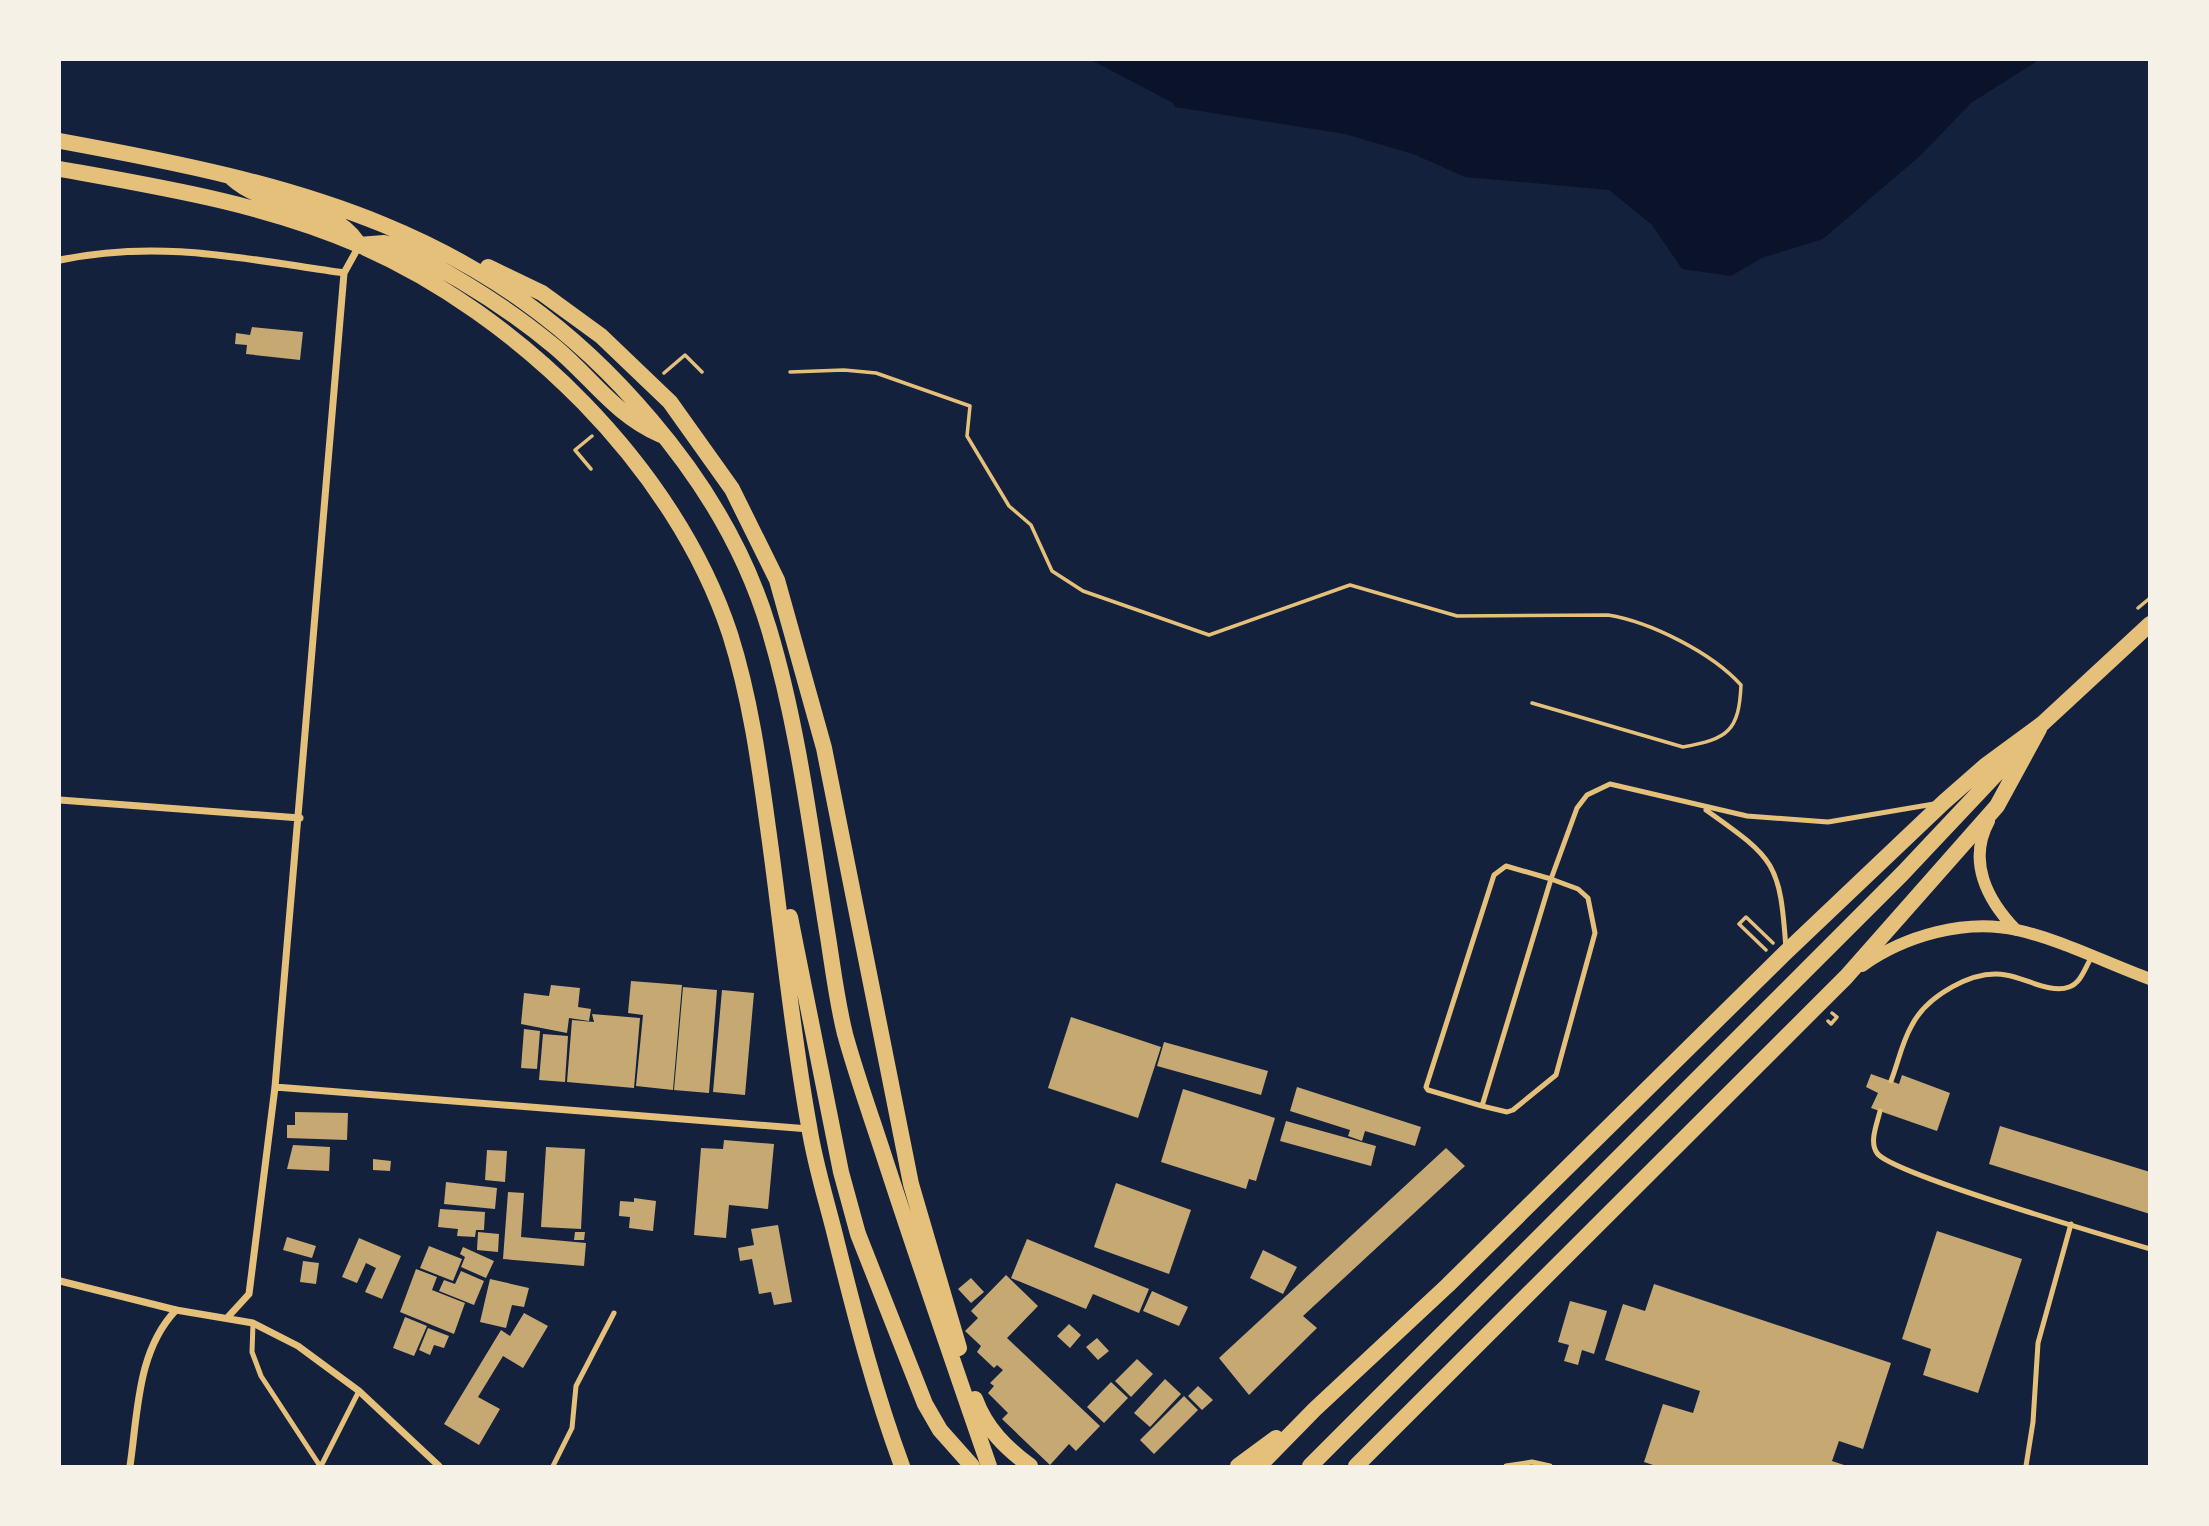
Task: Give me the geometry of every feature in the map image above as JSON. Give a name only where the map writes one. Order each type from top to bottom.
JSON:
[{"type":"highway","points":[[60,141],[229,174],[341,207],[450,254],[502,272],[542,293],[601,336],[684,418],[732,489],[777,580],[824,748],[911,1184],[944,1300],[976,1404],[1002,1443],[1031,1466]]},
{"type":"highway","points":[[60,169],[221,201],[321,230],[359,245],[435,286],[512,339],[562,382],[621,446],[672,515],[704,572],[729,632],[747,694],[841,1172],[858,1234],[925,1404],[940,1430],[972,1466]]},
{"type":"highway","points":[[229,174],[243,188],[261,197],[344,225],[359,245]]},
{"type":"highway","points":[[359,245],[384,243],[398,247],[489,297],[562,353],[621,413],[666,438]]},
{"type":"highway","points":[[450,254],[521,298],[589,352],[666,438],[706,493],[740,554],[768,626],[786,693],[844,1031],[919,1266],[989,1466]]},
{"type":"highway","points":[[1310,1466],[1902,874],[2042,724],[2150,624]]},
{"type":"highway","points":[[1259,1466],[1315,1409],[1448,1285],[1785,953],[1944,802],[1985,766],[2042,724]]},
{"type":"highway","points":[[1356,1466],[1846,977],[1997,806],[2042,724]]},
{"type":"highway","points":[[759,760],[809,1129],[874,1389],[902,1466]]},
{"type":"highway","points":[[1238,1466],[1315,1409]]},
{"type":"street","points":[[227,1318],[249,1294],[275,1087],[300,818],[344,273],[359,245]]},
{"type":"street","points":[[60,260],[97,252],[158,248],[344,273]]},
{"type":"street","points":[[60,800],[300,818]]},
{"type":"street","points":[[1997,806],[1984,831],[1979,858],[1984,885],[1996,909],[2016,930]]},
{"type":"street","points":[[1846,977],[1876,956],[1908,940],[1944,930],[1980,927],[2016,930],[2150,979]]},
{"type":"street","points":[[275,1087],[809,1129]]},
{"type":"street","points":[[60,1281],[176,1310],[253,1323],[298,1346],[359,1391],[439,1466]]},
{"type":"street","points":[[131,1466],[146,1355],[161,1326],[176,1310]]},
{"type":"lane","points":[[1482,1106],[1551,879],[1577,808],[1587,795],[1610,784],[1703,808],[1747,816],[1828,822],[1944,802]]},
{"type":"lane","points":[[1703,808],[1766,857],[1778,880],[1785,953]]},
{"type":"lane","points":[[1506,866],[1551,879],[1578,889],[1588,898],[1595,933],[1556,1075],[1507,1112],[1432,1092],[1426,1087],[1494,875],[1506,866]]},
{"type":"lane","points":[[1891,1081],[1912,1025],[1927,1005],[1962,982],[1989,973],[2052,988],[2068,988],[2080,980],[2091,958]]},
{"type":"lane","points":[[1880,1111],[1873,1139],[1875,1152],[1884,1160],[1924,1177],[2150,1249]]},
{"type":"lane","points":[[2025,1466],[2033,1422],[2038,1343],[2071,1224]]},
{"type":"lane","points":[[553,1466],[572,1428],[576,1386],[614,1313]]},
{"type":"lane","points":[[253,1323],[252,1353],[261,1376],[321,1466],[359,1391]]},
{"type":"lane","points":[[1506,1466],[1532,1462],[1550,1466]]},
{"type":"path","points":[[685,355],[702,372]]},
{"type":"path","points":[[790,372],[844,370],[876,373],[971,406],[967,436],[1009,506],[1031,525],[1052,571],[1083,591],[1209,635],[1350,585],[1457,616],[1608,615],[1633,619],[1723,665],[1741,685],[1740,714],[1727,732],[1707,743],[1683,747],[1532,703]]},
{"type":"path","points":[[575,450],[591,470]]},
{"type":"path","points":[[1739,924],[1746,918],[1785,953]]},
{"type":"path","points":[[1831,1024],[1837,1017]]},
{"type":"water","points":[[1091,60],[2039,60],[1971,103],[1921,155],[1823,239],[1762,258],[1731,276],[1682,269],[1652,225],[1609,190],[1465,177],[1413,154],[1345,134],[1175,107],[1173,103]]},
{"type":"building","points":[[252,327],[303,332],[300,360],[246,354],[247,345],[235,344],[236,333],[250,335]]},
{"type":"building","points":[[631,981],[682,985],[673,1090],[636,1086],[643,1015],[628,1013]]},
{"type":"building","points":[[551,985],[580,988],[578,1007],[591,1009],[589,1021],[569,1018],[567,1033],[521,1024],[524,993],[549,996]]},
{"type":"building","points":[[683,987],[717,990],[709,1093],[674,1090]]},
{"type":"building","points":[[722,990],[754,993],[745,1095],[713,1092]]},
{"type":"building","points":[[592,1014],[640,1018],[634,1088],[567,1082],[572,1020],[594,1022]]},
{"type":"building","points":[[1071,1017],[1161,1047],[1138,1118],[1048,1088]]},
{"type":"building","points":[[524,1029],[540,1031],[537,1069],[521,1068]]},
{"type":"building","points":[[543,1034],[568,1036],[565,1082],[539,1080]]},
{"type":"building","points":[[1164,1042],[1268,1071],[1261,1095],[1157,1066]]},
{"type":"building","points":[[1871,1074],[1899,1084],[1902,1075],[1950,1093],[1937,1131],[1871,1108],[1878,1093],[1866,1087]]},
{"type":"building","points":[[1297,1087],[1421,1127],[1415,1146],[1365,1131],[1362,1141],[1348,1136],[1350,1130],[1290,1111]]},
{"type":"building","points":[[1183,1089],[1275,1118],[1256,1181],[1249,1179],[1246,1189],[1161,1162]]},
{"type":"building","points":[[295,1112],[348,1113],[347,1140],[287,1138],[287,1125],[295,1125]]},
{"type":"building","points":[[1286,1121],[1376,1146],[1371,1166],[1280,1141]]},
{"type":"building","points":[[2000,1126],[2150,1172],[2150,1214],[1989,1164]]},
{"type":"building","points":[[724,1140],[774,1144],[768,1209],[729,1205],[726,1238],[694,1235],[701,1148],[723,1149]]},
{"type":"building","points":[[293,1145],[330,1147],[329,1171],[287,1169]]},
{"type":"building","points":[[546,1147],[585,1149],[581,1229],[541,1227]]},
{"type":"building","points":[[1446,1148],[1465,1166],[1303,1316],[1317,1328],[1249,1395],[1219,1358]]},
{"type":"building","points":[[487,1150],[507,1151],[505,1182],[485,1180]]},
{"type":"building","points":[[373,1159],[391,1161],[390,1171],[373,1170]]},
{"type":"building","points":[[446,1182],[497,1188],[495,1209],[444,1204]]},
{"type":"building","points":[[1116,1183],[1191,1210],[1169,1274],[1094,1247]]},
{"type":"building","points":[[508,1192],[524,1193],[521,1237],[586,1243],[584,1266],[503,1259]]},
{"type":"building","points":[[634,1198],[656,1201],[653,1231],[629,1228],[630,1217],[619,1216],[620,1201],[634,1202]]},
{"type":"building","points":[[440,1209],[485,1212],[484,1230],[476,1230],[475,1237],[457,1236],[458,1229],[438,1227]]},
{"type":"building","points":[[778,1225],[792,1302],[774,1305],[771,1292],[759,1294],[752,1259],[740,1261],[738,1248],[754,1245],[751,1229]]},
{"type":"building","points":[[1937,1231],[2022,1259],[1978,1393],[1923,1375],[1931,1349],[1902,1339]]},
{"type":"building","points":[[478,1232],[499,1234],[498,1252],[477,1250]]},
{"type":"building","points":[[575,1232],[585,1232],[584,1240],[574,1240]]},
{"type":"building","points":[[287,1237],[316,1246],[312,1258],[283,1250]]},
{"type":"building","points":[[359,1238],[401,1256],[382,1299],[365,1292],[376,1268],[366,1263],[357,1283],[342,1277]]},
{"type":"building","points":[[1027,1239],[1149,1289],[1139,1313],[1093,1294],[1086,1309],[1011,1278]]},
{"type":"building","points":[[429,1246],[462,1259],[453,1281],[420,1268]]},
{"type":"building","points":[[463,1247],[494,1261],[486,1278],[461,1267],[465,1257],[460,1254]]},
{"type":"building","points":[[1263,1250],[1297,1267],[1283,1294],[1250,1278]]},
{"type":"building","points":[[303,1261],[319,1263],[316,1284],[300,1282]]},
{"type":"building","points":[[416,1269],[437,1277],[432,1290],[465,1303],[454,1334],[400,1312]]},
{"type":"building","points":[[461,1271],[484,1281],[474,1305],[439,1291],[444,1280],[455,1284]]},
{"type":"building","points":[[1006,1275],[1038,1306],[1007,1338],[1100,1426],[1076,1451],[1069,1444],[1050,1465],[1002,1419],[1008,1413],[988,1393],[994,1386],[990,1383],[1003,1370],[997,1365],[994,1368],[977,1352],[981,1346],[965,1331],[978,1318],[971,1311]]},
{"type":"building","points":[[971,1278],[984,1292],[971,1303],[958,1289]]},
{"type":"building","points":[[490,1279],[529,1288],[524,1307],[512,1305],[506,1328],[480,1322]]},
{"type":"building","points":[[1654,1284],[1891,1363],[1863,1449],[1839,1441],[1832,1461],[1847,1466],[1656,1466],[1644,1462],[1663,1404],[1693,1413],[1700,1391],[1605,1360],[1623,1304],[1645,1311]]},
{"type":"building","points":[[1152,1291],[1188,1307],[1179,1326],[1143,1311]]},
{"type":"building","points":[[1570,1301],[1607,1311],[1594,1354],[1582,1350],[1578,1365],[1564,1361],[1569,1345],[1558,1342]]},
{"type":"building","points":[[524,1313],[548,1326],[523,1368],[503,1356],[478,1397],[500,1409],[479,1445],[444,1424],[501,1330],[510,1336]]},
{"type":"building","points":[[405,1317],[427,1326],[414,1356],[393,1348]]},
{"type":"building","points":[[1069,1324],[1081,1335],[1070,1348],[1057,1336]]},
{"type":"building","points":[[428,1328],[449,1336],[444,1348],[434,1345],[430,1355],[419,1350]]},
{"type":"building","points":[[1097,1338],[1109,1351],[1098,1360],[1086,1347]]},
{"type":"building","points":[[1137,1359],[1153,1374],[1131,1397],[1115,1381]]},
{"type":"building","points":[[1165,1379],[1181,1394],[1150,1427],[1134,1413]]},
{"type":"building","points":[[1111,1382],[1128,1398],[1104,1423],[1087,1407]]},
{"type":"building","points":[[1198,1386],[1213,1400],[1202,1410],[1188,1396]]},
{"type":"building","points":[[1184,1396],[1198,1410],[1154,1454],[1140,1440]]}]
